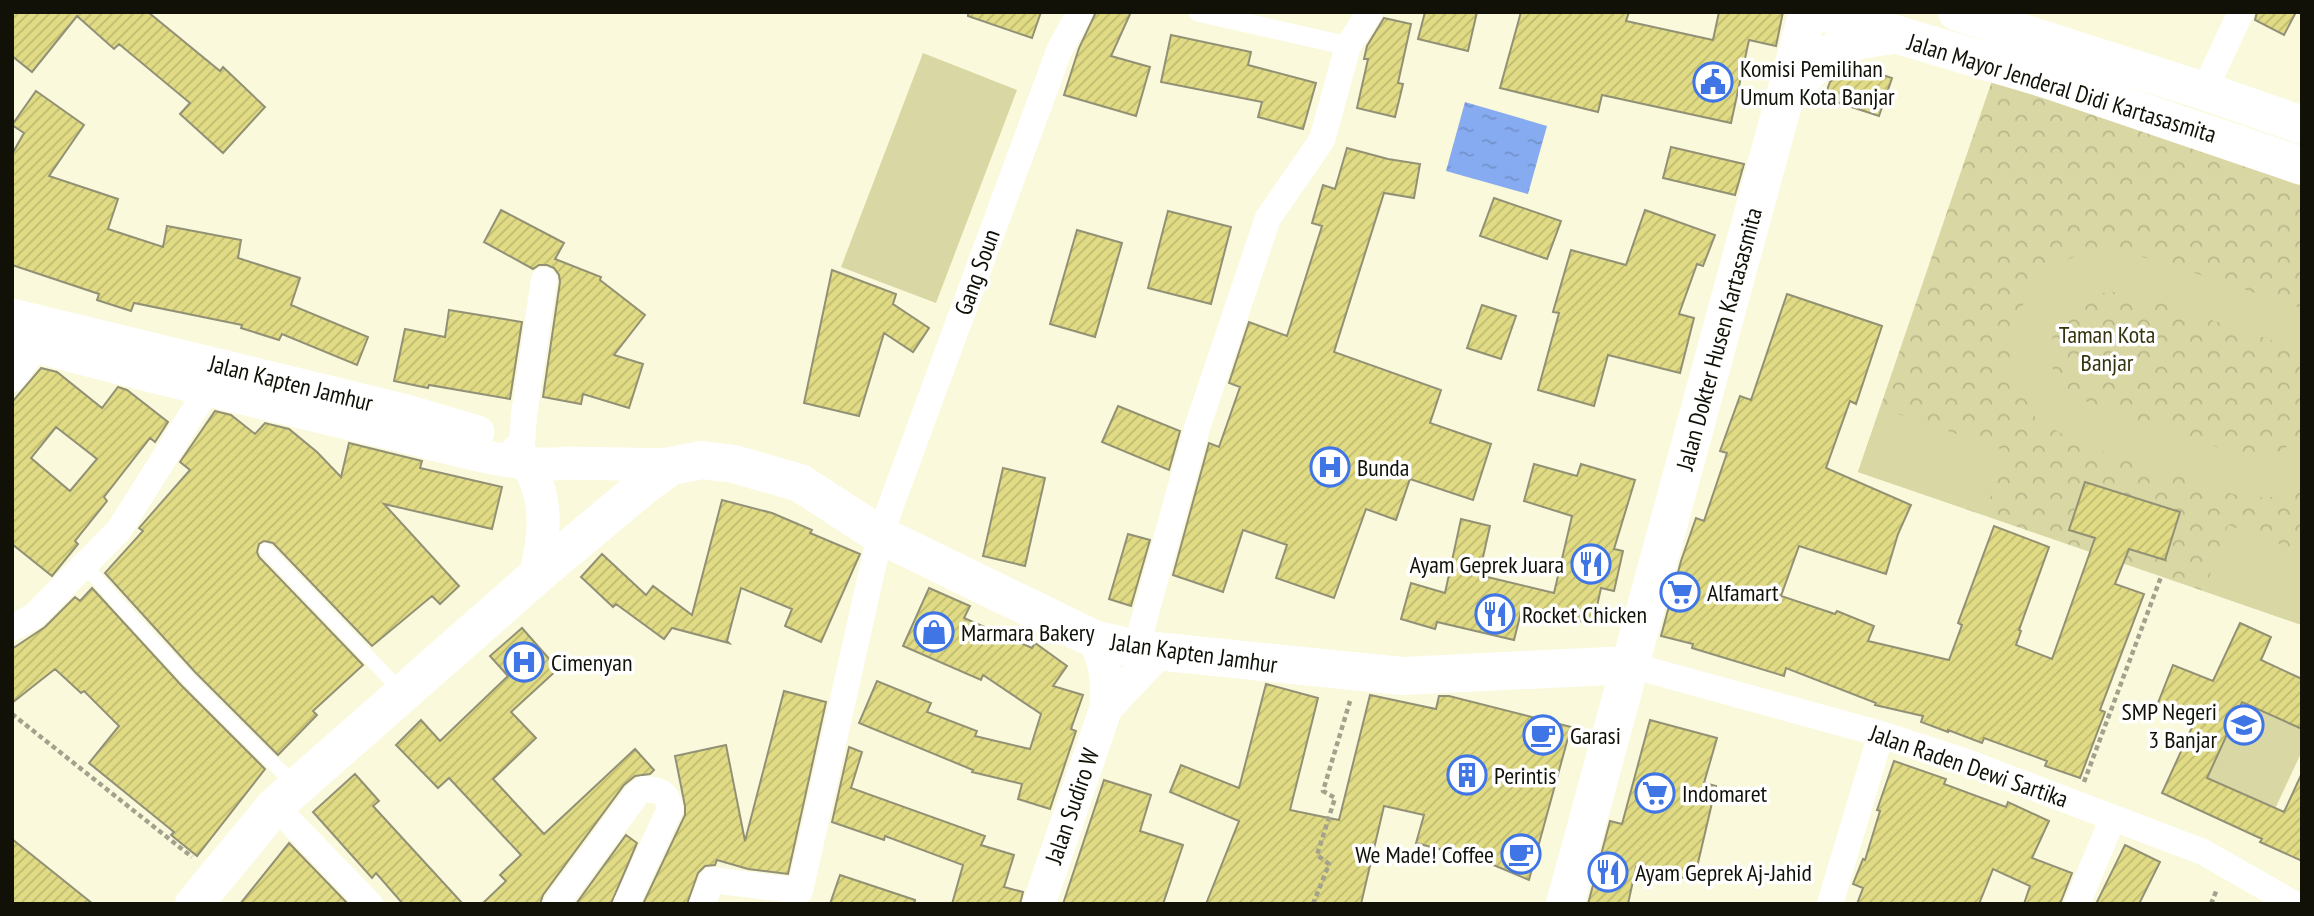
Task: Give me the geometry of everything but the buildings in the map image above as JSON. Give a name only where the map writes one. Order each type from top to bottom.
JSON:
[{"type":"main road","name":"Jalan Dokter Husen Kartasasmita","points":[[1565,904],[1808,12]]},
{"type":"main road","name":"Jalan Mayor Jenderal Didi Kartasasmita","points":[[1821,12],[2049,80],[2302,166]]},
{"type":"main road","points":[[1957,12],[2302,125]]},
{"type":"main road","points":[[1785,96],[1814,66],[1831,53],[1853,42],[1893,35]]},
{"type":"main road","name":"Jalan Kapten Jamhur","points":[[660,474],[702,460],[734,464],[800,483],[880,534],[1094,639],[1148,650],[1402,676],[1630,665]]},
{"type":"main road","points":[[205,891],[286,797],[534,580],[660,474]]},
{"type":"street","name":"Gang Soun","points":[[702,904],[712,880],[800,891],[880,534],[1059,51],[1080,12]]},
{"type":"street","points":[[1198,12],[1348,46]]},
{"type":"street","points":[[1106,708],[1148,650],[1197,428],[1268,218],[1322,141],[1348,46],[1370,12]]},
{"type":"street","points":[[2204,91],[2241,12]]},
{"type":"street","points":[[534,580],[543,548],[543,509],[538,484],[520,450],[544,280]]},
{"type":"street","name":"Jalan Kapten Jamhur","points":[[12,315],[407,411],[520,450],[550,454],[566,463],[660,474]]},
{"type":"street","points":[[12,379],[25,344]]},
{"type":"street","name":"Jalan Kapten Jamhur","points":[[25,344],[498,458],[520,450]]},
{"type":"street","points":[[12,628],[34,616],[119,530],[207,390]]},
{"type":"street","points":[[1094,639],[1106,669],[1106,708]]},
{"type":"street","name":"Jalan Raden Dewi Sartika","points":[[1630,665],[1881,733],[1961,760],[2203,852],[2294,904]]},
{"type":"street","name":"Jalan Sudiro W","points":[[1039,904],[1106,708]]},
{"type":"street","points":[[1830,904],[1881,733]]},
{"type":"street","points":[[556,904],[637,794],[644,789],[653,789],[668,798],[670,809],[626,904]]},
{"type":"street","points":[[286,797],[370,904]]},
{"type":"street","points":[[2077,904],[2113,818]]},
{"type":"lane","points":[[266,550],[404,694]]},
{"type":"lane","points":[[85,565],[119,606],[193,685],[286,797]]},
{"type":"path","points":[[2076,804],[2161,576]]},
{"type":"path","points":[[1313,904],[1329,864],[1317,855],[1335,798],[1323,792],[1358,673]]},
{"type":"path","points":[[12,714],[205,891]]},
{"type":"green space","points":[[923,53],[1017,90],[936,303],[841,267]]},
{"type":"green space","name":"Taman Kota Banjar","points":[[1996,69],[2302,174],[2302,625],[1858,472]]},
{"type":"green space","points":[[2116,252],[2152,259],[2298,307],[2302,310],[2302,359],[2280,343],[2142,297],[2114,292],[2088,294],[2073,302],[2055,326],[2051,345],[2052,367],[2065,391],[2107,411],[2251,458],[2279,452],[2302,435],[2302,486],[2272,497],[2245,498],[2094,448],[2036,419],[2014,378],[2011,342],[2020,309],[2047,272],[2076,255]]},
{"type":"green space","points":[[1880,408],[2007,451],[1984,515],[1858,472]]},
{"type":"green space","points":[[2228,525],[2302,552],[2302,625],[2204,591]]},
{"type":"green space","points":[[2242,702],[2302,729],[2302,751],[2275,809],[2207,778]]},
{"type":"water","points":[[1465,102],[1547,126],[1528,194],[1446,171]]},
{"type":"place","name":"Komisi Pemilihan Umum Kota Banjar","points":[[1713,82]]},
{"type":"place","name":"Bunda","points":[[1330,467]]},
{"type":"place","name":"Ayam Geprek Juara","points":[[1591,564]]},
{"type":"place","name":"Alfamart","points":[[1680,592]]},
{"type":"place","name":"Rocket Chicken","points":[[1495,614]]},
{"type":"place","name":"Marmara Bakery","points":[[934,632]]},
{"type":"place","name":"Cimenyan","points":[[524,662]]},
{"type":"place","name":"SMP Negeri 3 Banjar","points":[[2244,725]]},
{"type":"place","name":"Garasi","points":[[1543,735]]},
{"type":"place","name":"Perintis","points":[[1467,775]]},
{"type":"place","name":"Indomaret","points":[[1655,793]]},
{"type":"place","name":"We Made! Coffee","points":[[1521,854]]},
{"type":"place","name":"Ayam Geprek Aj-Jahid","points":[[1608,872]]}]
